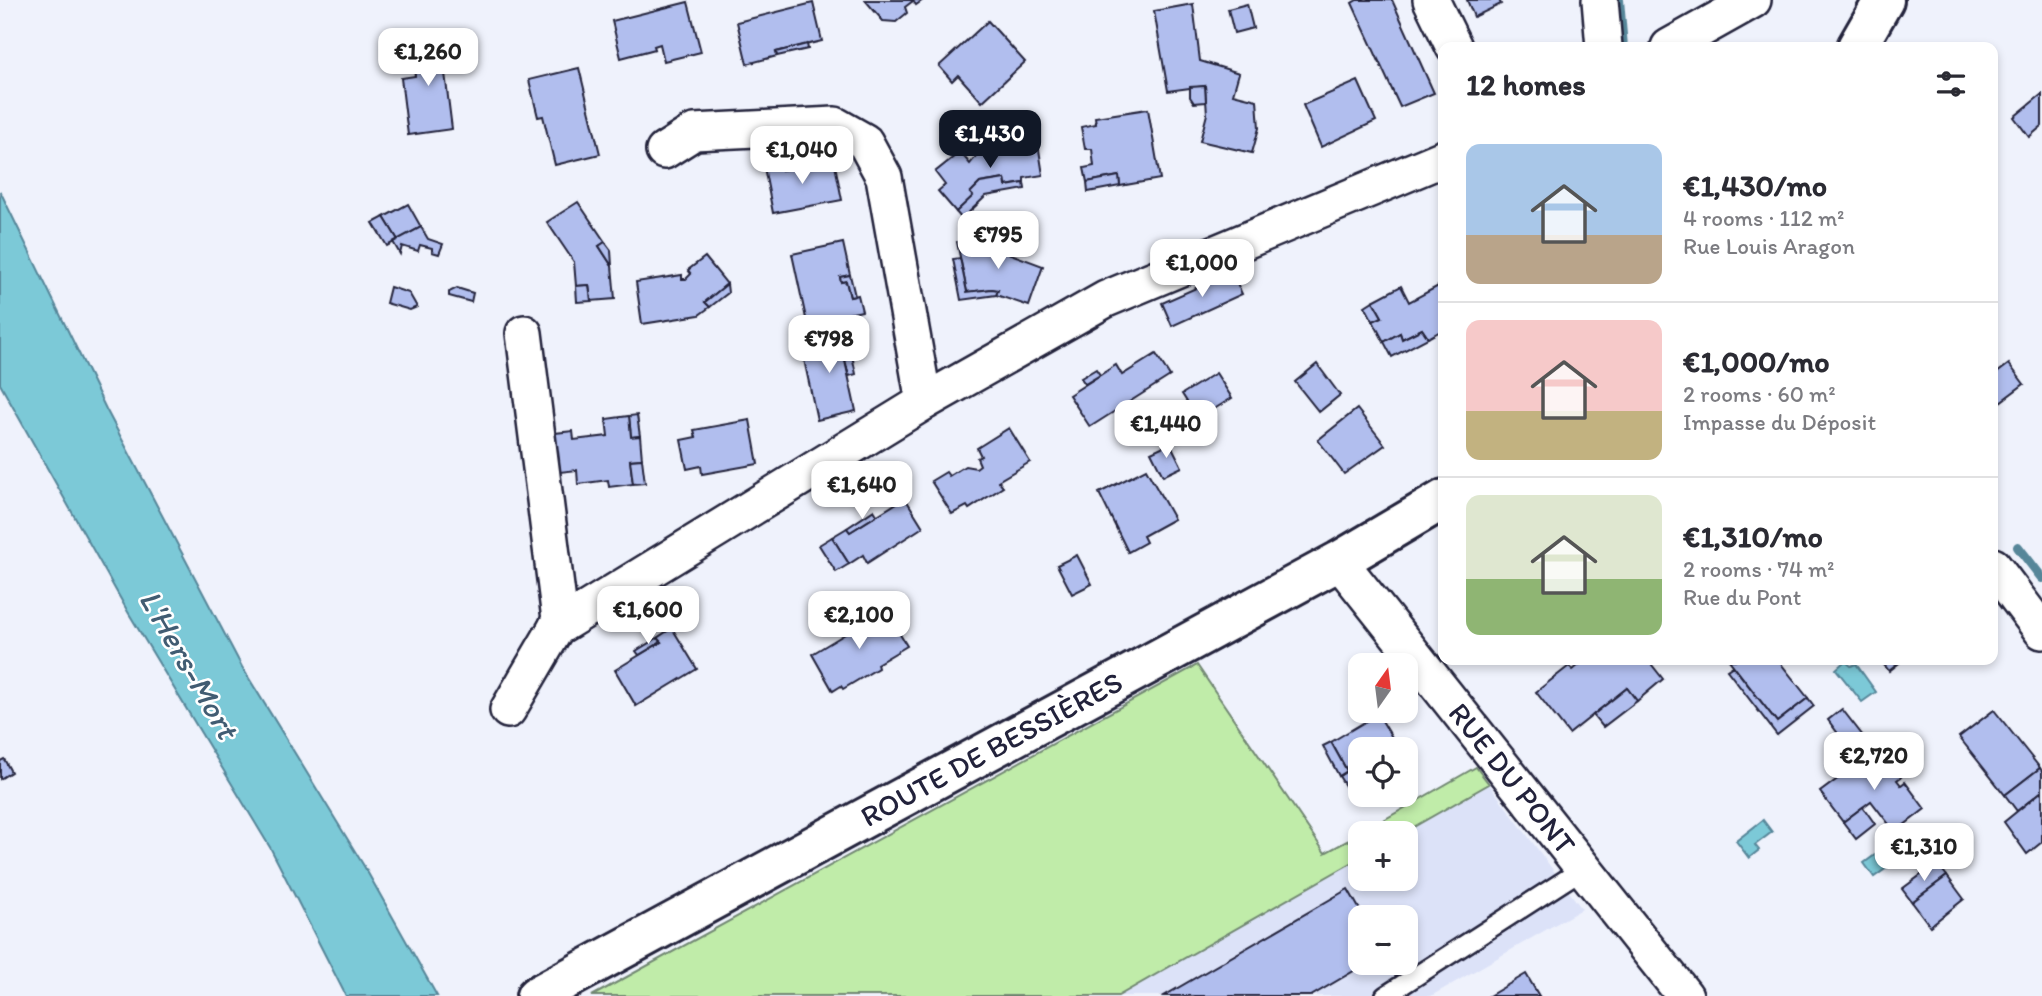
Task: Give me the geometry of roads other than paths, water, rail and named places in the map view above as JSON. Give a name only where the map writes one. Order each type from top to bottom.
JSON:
[{"type":"main road","points":[[1860,42],[1884,0]]},
{"type":"main road","name":"ROUTE DE BESSIÈRES","points":[[536,996],[1339,561],[1438,503]]},
{"type":"street","points":[[1431,0],[1452,42]]},
{"type":"street","points":[[1600,0],[1604,42]]},
{"type":"street","points":[[1678,42],[1753,0]]},
{"type":"street","points":[[664,151],[694,132],[835,125],[865,142],[884,177],[924,402]]},
{"type":"street","points":[[556,628],[924,402],[1106,299],[1438,161]]},
{"type":"street","points":[[508,710],[560,618],[524,333]]},
{"type":"street","name":"RUE DU PONT","points":[[1339,561],[1685,996]]},
{"type":"street","points":[[1998,573],[2042,631]]},
{"type":"lane","points":[[1385,996],[1584,867]]},
{"type":"water","name":"L'Hers-Mort","points":[[0,191],[106,409],[242,667],[364,866],[437,996],[346,996],[271,849],[128,612],[0,384]]},
{"type":"water","points":[[1840,665],[1857,665],[1876,692],[1862,702],[1836,669]]},
{"type":"water","points":[[1763,820],[1772,832],[1755,845],[1759,850],[1749,858],[1736,841]]},
{"type":"water","points":[[1894,841],[1905,855],[1874,877],[1864,863]]},
{"type":"waterway","points":[[1619,0],[1623,42]]},
{"type":"waterway","points":[[2018,547],[2042,578]]}]
